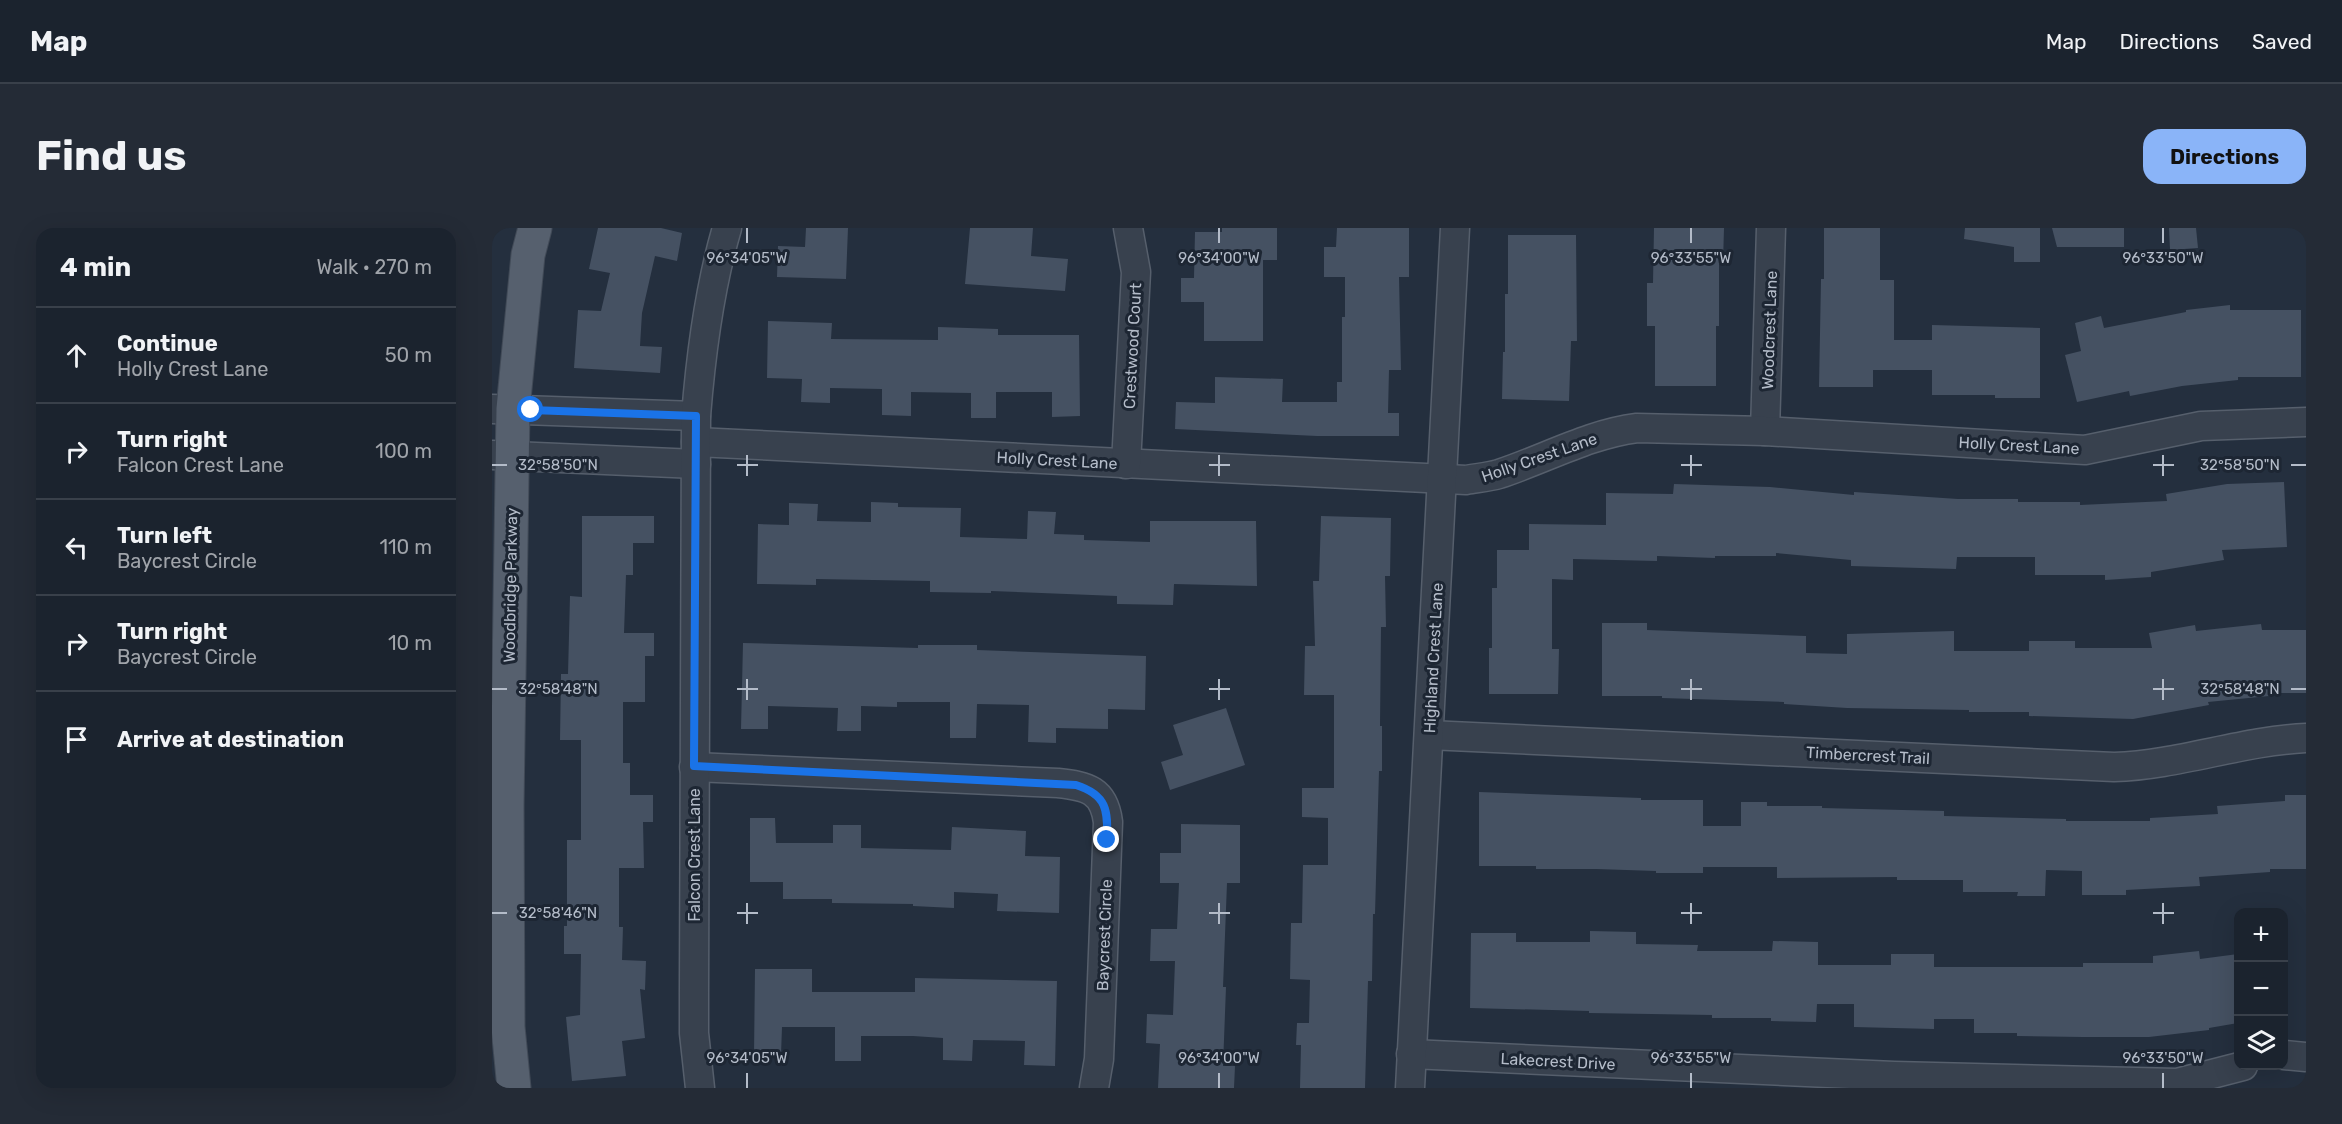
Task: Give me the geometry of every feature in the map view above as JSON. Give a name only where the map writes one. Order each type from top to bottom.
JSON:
[{"type":"main road","name":"Woodbridge Parkway","points":[[514,1088],[508,1027],[502,409],[528,255],[535,228]]},
{"type":"street","name":"Falcon Crest Lane","points":[[700,1088],[694,1033],[696,441],[699,373],[712,286],[727,228]]},
{"type":"street","name":"Crestwood Court","points":[[1126,464],[1136,272],[1128,228]]},
{"type":"street","name":"Highland Crest Lane","points":[[1410,1088],[1455,228]]},
{"type":"street","name":"Woodcrest Lane","points":[[1765,431],[1771,228]]},
{"type":"street","name":"Holly Crest Lane","points":[[502,409],[696,441],[1466,480],[1496,475],[1619,430],[1681,428],[1765,431],[2085,450],[2201,426],[2306,422]]},
{"type":"street","name":"Holly Crest Lane","points":[[502,456],[696,441]]},
{"type":"street","name":"Timbercrest Trail","points":[[1429,735],[2114,766],[2156,764],[2238,747],[2306,738]]},
{"type":"street","name":"Baycrest Circle","points":[[694,766],[1058,783],[1090,789],[1101,799],[1107,810],[1108,822],[1099,1059],[1094,1088]]},
{"type":"street","name":"Lakecrest Drive","points":[[1411,1054],[1894,1076],[2177,1083],[2234,1067]]},
{"type":"street","points":[[2288,1055],[2306,1057]]},
{"type":"building","points":[[598,228],[661,228],[682,233],[677,261],[655,256],[642,313],[640,346],[662,347],[660,373],[574,368],[578,310],[601,311],[610,273],[589,269]]},
{"type":"building","points":[[806,228],[848,228],[846,279],[777,277],[778,246],[805,247]]},
{"type":"building","points":[[970,228],[1033,228],[1031,256],[1068,259],[1065,291],[965,284]]},
{"type":"building","points":[[1222,228],[1277,228],[1277,260],[1263,260],[1263,341],[1204,341],[1204,302],[1181,302],[1181,278],[1194,278],[1195,232],[1222,232]]},
{"type":"building","points":[[1337,228],[1409,228],[1409,277],[1399,277],[1401,370],[1389,370],[1388,413],[1399,413],[1399,436],[1317,436],[1175,429],[1176,402],[1215,403],[1215,377],[1283,379],[1282,402],[1337,402],[1337,382],[1342,382],[1342,317],[1345,317],[1345,277],[1324,277],[1324,247],[1336,247]]},
{"type":"building","points":[[1654,228],[1724,228],[1723,264],[1719,264],[1716,386],[1655,386],[1655,326],[1647,326],[1647,283],[1653,283]]},
{"type":"building","points":[[1824,228],[1880,228],[1880,280],[1894,280],[1894,340],[1932,340],[1932,325],[2040,328],[2040,398],[1932,395],[1932,370],[1873,370],[1873,387],[1819,387]]},
{"type":"building","points":[[1965,228],[2040,228],[2040,262],[2014,262],[2014,247],[1964,239]]},
{"type":"building","points":[[2052,228],[2124,228],[2124,247],[2057,247]]},
{"type":"building","points":[[2169,228],[2196,228],[2198,248],[2170,250]]},
{"type":"building","points":[[1508,235],[1576,235],[1577,341],[1571,341],[1569,401],[1502,399],[1505,294],[1508,294]]},
{"type":"building","points":[[2230,305],[2230,310],[2301,310],[2301,377],[2238,377],[2238,380],[2182,386],[2130,396],[2129,391],[2077,402],[2065,355],[2081,351],[2075,323],[2101,316],[2104,328],[2186,312],[2186,310]]},
{"type":"building","points":[[768,321],[832,323],[831,339],[938,340],[938,327],[998,329],[998,335],[1079,335],[1080,416],[1052,417],[1052,392],[996,392],[996,418],[971,418],[971,393],[911,392],[911,416],[882,415],[882,389],[830,388],[830,403],[801,402],[802,379],[767,378]]},
{"type":"building","points":[[2284,482],[2287,547],[2222,550],[2224,560],[2151,572],[2151,577],[2105,580],[2105,575],[2035,575],[2035,557],[1957,557],[1956,569],[1851,566],[1851,560],[1776,553],[1776,556],[1715,556],[1715,558],[1657,556],[1657,561],[1573,559],[1573,580],[1552,579],[1552,649],[1559,649],[1558,694],[1489,694],[1492,588],[1497,588],[1497,550],[1529,550],[1529,524],[1606,525],[1606,493],[1673,494],[1674,484],[1770,487],[1854,495],[1854,492],[1958,499],[2018,499],[2018,502],[2080,502],[2080,505],[2167,501],[2166,494],[2227,484]]},
{"type":"building","points":[[871,502],[898,503],[898,507],[961,508],[960,537],[1027,539],[1028,511],[1056,512],[1054,534],[1084,535],[1084,540],[1150,542],[1150,521],[1256,521],[1257,586],[1174,584],[1173,605],[1117,604],[1117,596],[991,591],[991,593],[930,592],[930,581],[816,579],[816,585],[757,584],[758,524],[789,525],[789,503],[818,504],[817,521],[871,522]]},
{"type":"building","points":[[582,516],[654,516],[654,543],[633,543],[633,575],[626,575],[624,633],[654,633],[654,656],[645,656],[645,702],[623,702],[623,763],[630,763],[630,795],[653,795],[653,822],[643,822],[644,868],[619,868],[619,927],[623,927],[622,960],[646,961],[645,990],[640,989],[645,1038],[622,1041],[626,1076],[572,1081],[566,1017],[580,1015],[581,954],[564,954],[564,926],[567,926],[567,840],[581,840],[581,740],[560,740],[561,674],[568,674],[570,596],[582,597]]},
{"type":"building","points":[[1321,516],[1391,518],[1390,576],[1385,576],[1386,627],[1381,627],[1382,771],[1379,771],[1375,914],[1373,914],[1372,981],[1368,981],[1365,1088],[1300,1088],[1301,1045],[1296,1045],[1297,1023],[1309,1023],[1310,980],[1290,979],[1291,923],[1302,923],[1303,865],[1328,865],[1328,818],[1302,817],[1302,788],[1334,788],[1334,695],[1304,695],[1305,646],[1315,646],[1313,581],[1319,581]]},
{"type":"building","points":[[1602,623],[1647,623],[1647,630],[1806,636],[1806,653],[1847,654],[1847,634],[1954,631],[1954,651],[2029,651],[2029,641],[2075,641],[2075,648],[2152,648],[2149,633],[2195,625],[2196,631],[2261,624],[2262,630],[2306,630],[2306,693],[2269,693],[2269,696],[2208,702],[2209,705],[2133,719],[2029,716],[2029,712],[1847,708],[1784,704],[1784,702],[1662,698],[1662,696],[1602,696]]},
{"type":"building","points":[[743,643],[918,648],[918,645],[977,645],[977,650],[1146,656],[1145,710],[1108,709],[1108,729],[1056,728],[1056,743],[1028,742],[1029,705],[977,704],[976,738],[950,738],[950,702],[897,702],[897,707],[861,706],[861,731],[837,731],[838,708],[768,706],[768,729],[741,729]]},
{"type":"building","points":[[1226,708],[1245,765],[1170,790],[1161,762],[1183,755],[1173,725]]},
{"type":"building","points":[[1479,792],[1641,798],[1641,800],[1703,800],[1703,826],[1741,826],[1741,802],[1767,802],[1767,806],[1944,811],[1944,816],[2066,819],[2066,821],[2150,821],[2150,818],[2218,814],[2217,806],[2285,801],[2285,795],[2306,795],[2306,869],[2270,869],[2270,872],[2199,877],[2200,886],[2126,890],[2126,895],[2082,895],[2082,871],[2046,870],[2045,896],[2017,896],[2018,892],[1963,892],[1963,880],[1897,880],[1897,877],[1777,878],[1777,867],[1703,867],[1703,873],[1656,873],[1656,871],[1596,869],[1536,869],[1536,866],[1479,866]]},
{"type":"building","points":[[750,818],[775,818],[776,843],[833,843],[833,825],[861,825],[861,848],[951,850],[952,827],[1026,831],[1025,856],[1060,857],[1059,913],[997,911],[998,894],[954,892],[954,908],[913,906],[913,904],[832,903],[832,899],[783,899],[783,882],[750,882]]},
{"type":"building","points":[[1181,824],[1240,825],[1240,883],[1227,883],[1223,987],[1226,987],[1223,1066],[1235,1066],[1234,1088],[1158,1088],[1160,1044],[1146,1043],[1147,1014],[1173,1015],[1175,961],[1150,961],[1151,929],[1177,929],[1179,883],[1160,883],[1160,853],[1181,853]]},
{"type":"building","points":[[1590,931],[1636,932],[1636,944],[1698,945],[1697,951],[1772,951],[1773,941],[1818,942],[1818,965],[1891,965],[1891,954],[1934,954],[1934,967],[2083,967],[2083,963],[2153,963],[2153,956],[2199,951],[2200,959],[2234,955],[2234,1024],[2209,1028],[2209,1030],[2149,1037],[2017,1036],[2017,1033],[1974,1033],[1974,1019],[1934,1019],[1934,1029],[1854,1027],[1854,1004],[1817,1004],[1816,1022],[1771,1021],[1771,1018],[1712,1018],[1712,1015],[1470,1008],[1471,933],[1516,933],[1516,942],[1590,942]]},
{"type":"building","points":[[755,969],[812,969],[812,992],[915,992],[915,978],[1057,981],[1055,1066],[1024,1065],[1025,1041],[973,1040],[972,1061],[943,1060],[943,1038],[913,1036],[861,1036],[861,1061],[835,1061],[835,1027],[782,1027],[781,1055],[754,1055]]},
{"type":"route","points":[[531,410],[696,416],[694,766],[1076,785],[1090,789],[1101,799],[1107,810],[1107,840]]}]
